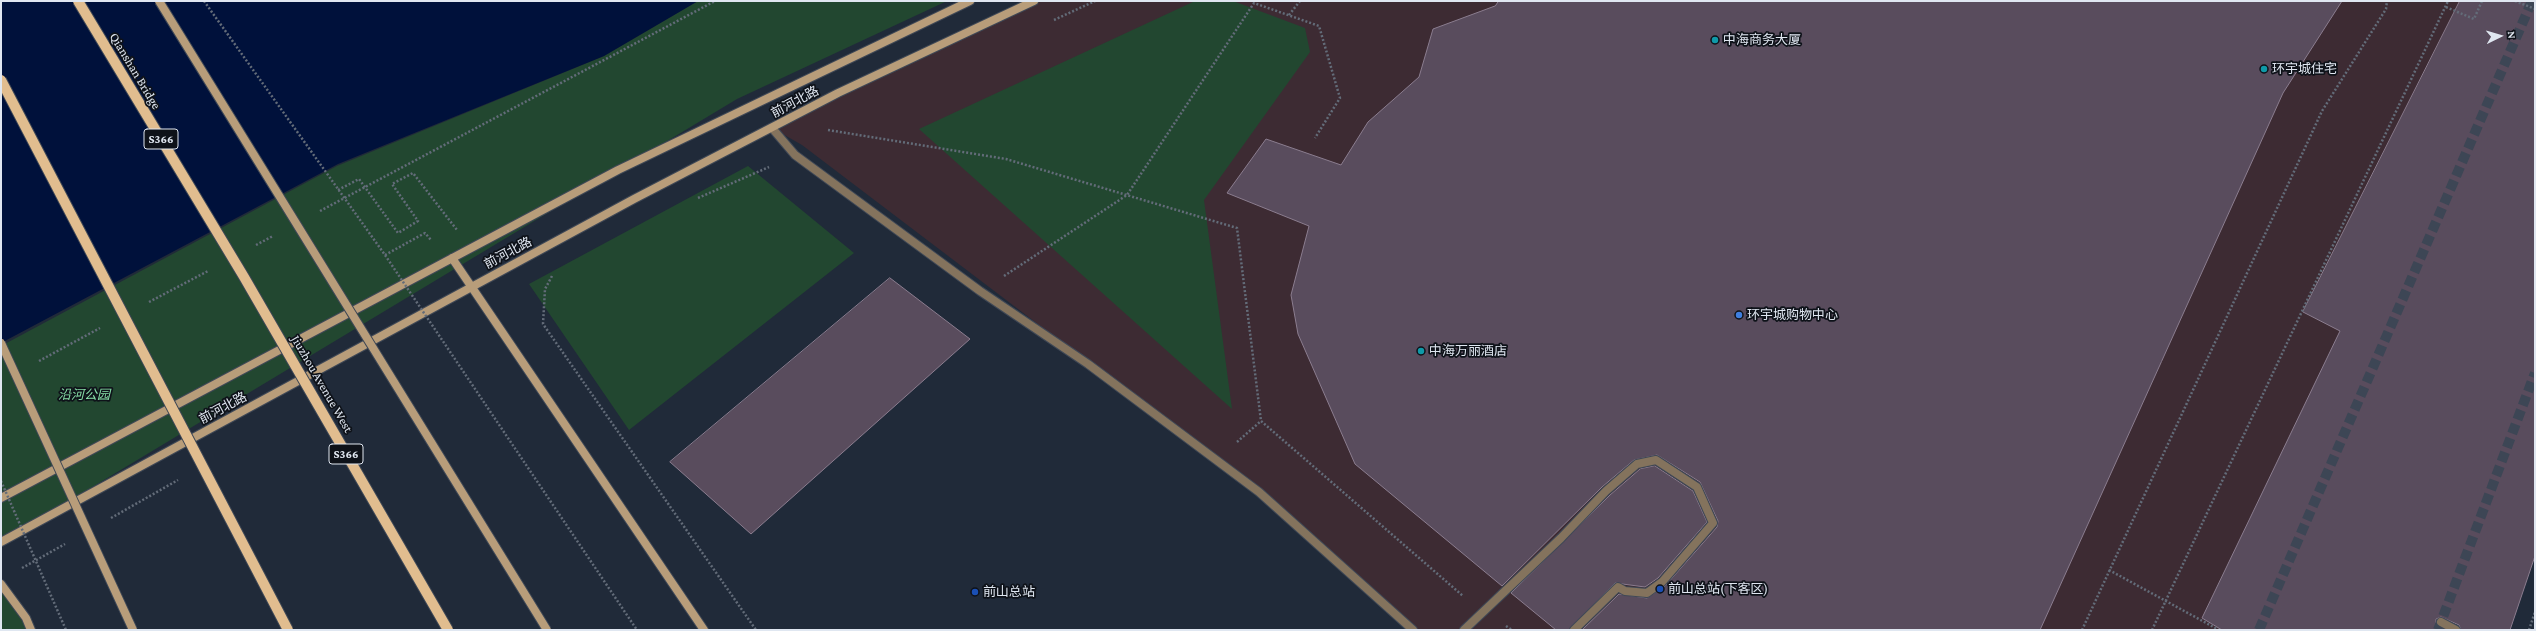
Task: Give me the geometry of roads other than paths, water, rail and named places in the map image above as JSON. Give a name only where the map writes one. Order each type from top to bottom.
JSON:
[{"type":"main road","name":"Qianshan Bridge","points":[[78,1],[244,277]]},
{"type":"main road","points":[[159,1],[547,630]]},
{"type":"main road","name":"前河北路","points":[[1,498],[618,170],[970,1]]},
{"type":"main road","name":"前河北路","points":[[1,542],[634,199],[838,93],[1034,1]]},
{"type":"main road","points":[[1,80],[288,630]]},
{"type":"main road","points":[[452,258],[704,630]]},
{"type":"main road","name":"Jiuzhou Avenue West","points":[[244,277],[448,630]]},
{"type":"main road","points":[[1,343],[133,630]]},
{"type":"main road","points":[[1,584],[26,618],[31,630]]},
{"type":"lane","points":[[772,128],[795,155],[980,291],[1088,364],[1259,492],[1413,630]]},
{"type":"lane","points":[[1464,630],[1637,464],[1656,460],[1697,487],[1713,522],[1662,582],[1647,593],[1625,591],[1618,587],[1574,630]]},
{"type":"lane","points":[[2441,622],[2456,630]]},
{"type":"water","points":[[1,1],[698,1],[604,56],[338,164],[1,343]]},
{"type":"tunnel","points":[[2259,630],[2532,1]]},
{"type":"tunnel","points":[[2438,630],[2535,373]]},
{"type":"place","name":"中海商务大厦","points":[[1715,40]]},
{"type":"place","name":"环宇城住宅","points":[[2264,69]]},
{"type":"place","name":"环宇城购物中心","points":[[1739,315]]},
{"type":"place","name":"中海万丽酒店","points":[[1421,351]]},
{"type":"place","name":"前山总站(下客区)","points":[[1660,589]]},
{"type":"place","name":"前山总站","points":[[975,592]]},
{"type":"park label","name":"沿河公园","points":[[84,395]]}]
